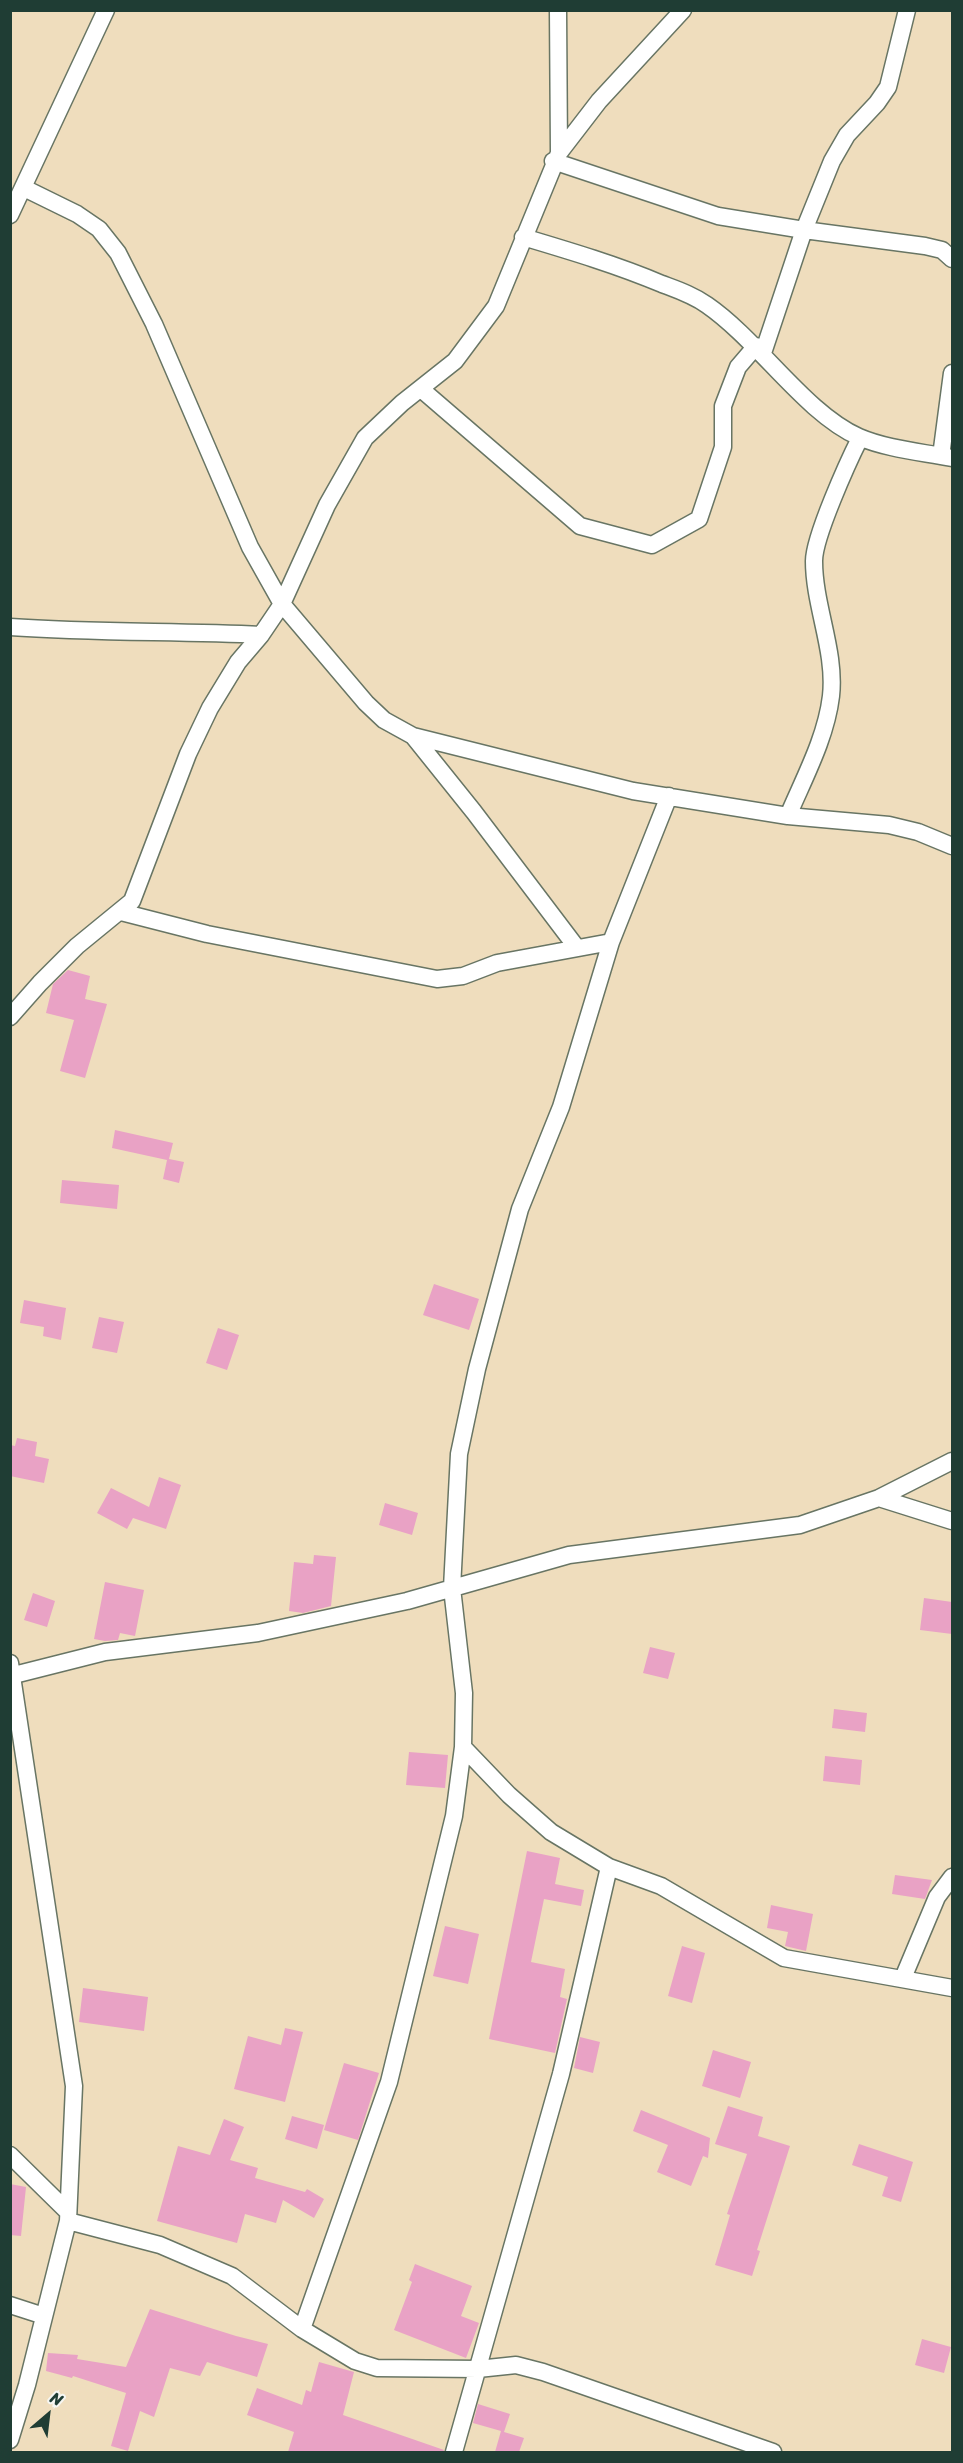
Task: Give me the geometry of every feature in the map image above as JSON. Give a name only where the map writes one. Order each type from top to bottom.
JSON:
[{"type":"street","points":[[10,215],[106,10]]},
{"type":"street","points":[[556,157],[558,10]]},
{"type":"street","points":[[10,1017],[77,946],[132,901],[188,754],[210,708],[237,662],[261,635],[282,604],[327,505],[365,438],[455,361],[496,306],[556,157],[599,101],[683,10]]},
{"type":"street","points":[[421,389],[580,526],[652,545],[699,519],[723,447],[723,406],[738,368],[759,350],[832,161],[847,135],[877,103],[888,87],[907,10]]},
{"type":"street","points":[[556,157],[718,216],[925,246],[942,250],[952,259]]},
{"type":"street","points":[[24,188],[77,214],[99,229],[118,254],[159,334],[250,547],[282,604],[366,703],[384,720],[413,736],[633,791],[788,816],[889,825],[918,832],[952,846]]},
{"type":"street","points":[[524,237],[628,269],[684,292],[708,305],[759,350],[817,408],[841,427],[860,438],[947,457],[952,374]]},
{"type":"street","points":[[788,816],[826,724],[831,696],[831,675],[814,560],[818,539],[860,438]]},
{"type":"street","points":[[10,627],[89,633],[193,632],[261,635]]},
{"type":"street","points":[[413,736],[577,948]]},
{"type":"street","points":[[302,2329],[389,2082],[454,1816],[463,1748],[464,1693],[452,1588],[459,1454],[477,1369],[520,1209],[561,1107],[611,942],[669,796]]},
{"type":"street","points":[[121,912],[207,934],[437,979],[463,976],[498,963],[611,942]]},
{"type":"street","points":[[10,2440],[44,2316],[68,2216],[74,2086],[12,1672],[105,1652],[258,1633],[407,1601],[569,1555],[800,1525],[879,1498],[952,1461]]},
{"type":"street","points":[[879,1498],[952,1521]]},
{"type":"street","points":[[463,1748],[509,1795],[551,1832],[609,1867],[661,1886],[784,1958],[952,1988]]},
{"type":"street","points":[[454,2452],[561,2074],[609,1867]]},
{"type":"street","points":[[903,1978],[937,1897],[952,1877]]},
{"type":"street","points":[[10,2155],[68,2216],[160,2245],[232,2276],[302,2329],[355,2361],[377,2368],[478,2369],[516,2365],[543,2372],[773,2452]]},
{"type":"street","points":[[10,2304],[44,2316]]},
{"type":"building","points":[[68,970],[90,976],[85,999],[107,1004],[85,1078],[60,1071],[74,1020],[46,1013],[53,984]]},
{"type":"building","points":[[115,1130],[173,1143],[169,1159],[184,1162],[179,1183],[163,1179],[167,1160],[112,1148]]},
{"type":"building","points":[[62,1180],[119,1185],[117,1209],[60,1203]]},
{"type":"building","points":[[434,1284],[479,1299],[469,1330],[423,1315]]},
{"type":"building","points":[[24,1300],[66,1308],[61,1340],[43,1336],[44,1327],[20,1323]]},
{"type":"building","points":[[99,1317],[124,1322],[117,1353],[92,1348]]},
{"type":"building","points":[[218,1328],[239,1335],[227,1370],[206,1363]]},
{"type":"building","points":[[17,1438],[37,1442],[35,1456],[49,1459],[44,1483],[10,1476],[10,1445],[15,1446]]},
{"type":"building","points":[[159,1477],[181,1485],[166,1529],[133,1518],[127,1529],[97,1513],[111,1488],[149,1507]]},
{"type":"building","points":[[385,1503],[418,1513],[412,1535],[379,1525]]},
{"type":"building","points":[[314,1555],[336,1557],[331,1606],[303,1613],[289,1611],[294,1562],[313,1564]]},
{"type":"building","points":[[105,1582],[144,1590],[135,1636],[120,1633],[118,1640],[94,1639]]},
{"type":"building","points":[[33,1593],[55,1601],[47,1627],[24,1620]]},
{"type":"building","points":[[924,1598],[952,1602],[952,1634],[920,1630]]},
{"type":"building","points":[[650,1647],[675,1653],[668,1679],[643,1673]]},
{"type":"building","points":[[834,1709],[867,1713],[865,1732],[832,1728]]},
{"type":"building","points":[[409,1752],[448,1755],[445,1788],[406,1785]]},
{"type":"building","points":[[825,1756],[862,1760],[860,1785],[823,1781]]},
{"type":"building","points":[[527,1851],[560,1858],[555,1884],[584,1890],[581,1906],[544,1899],[531,1962],[565,1969],[560,1997],[567,1999],[555,2053],[489,2039]]},
{"type":"building","points":[[895,1875],[932,1880],[925,1899],[892,1894]]},
{"type":"building","points":[[771,1905],[813,1914],[806,1951],[785,1946],[788,1932],[767,1928]]},
{"type":"building","points":[[445,1926],[479,1934],[468,1984],[433,1976]]},
{"type":"building","points":[[682,1946],[705,1953],[692,2003],[668,1996]]},
{"type":"building","points":[[83,1988],[148,1997],[144,2031],[79,2022]]},
{"type":"building","points":[[285,2028],[303,2032],[285,2102],[234,2089],[248,2036],[281,2045]]},
{"type":"building","points":[[580,2037],[600,2042],[593,2073],[574,2068]]},
{"type":"building","points":[[713,2050],[751,2062],[740,2098],[702,2086]]},
{"type":"building","points":[[344,2063],[379,2073],[358,2140],[324,2130]]},
{"type":"building","points":[[728,2106],[763,2117],[758,2136],[790,2146],[757,2250],[760,2251],[752,2276],[715,2265],[730,2215],[727,2214],[747,2154],[715,2144]]},
{"type":"building","points":[[641,2110],[710,2138],[708,2158],[703,2156],[691,2186],[657,2172],[668,2145],[633,2131]]},
{"type":"building","points":[[292,2116],[324,2125],[317,2149],[285,2139]]},
{"type":"building","points":[[224,2119],[244,2127],[230,2160],[258,2168],[255,2178],[305,2192],[307,2189],[324,2199],[314,2218],[283,2200],[276,2223],[245,2214],[237,2243],[157,2221],[178,2146],[210,2155]]},
{"type":"building","points":[[859,2144],[913,2162],[901,2202],[882,2196],[888,2177],[852,2165]]},
{"type":"building","points":[[10,2184],[26,2187],[21,2236],[10,2235]]},
{"type":"building","points":[[415,2264],[472,2286],[461,2316],[479,2323],[466,2358],[394,2330],[412,2282],[409,2280]]},
{"type":"building","points":[[150,2309],[268,2344],[257,2377],[207,2362],[200,2376],[170,2368],[154,2417],[140,2411],[128,2451],[111,2446],[126,2393],[73,2376],[72,2378],[46,2371],[48,2353],[78,2355],[77,2359],[126,2367]]},
{"type":"building","points":[[922,2339],[951,2347],[944,2373],[915,2365]]},
{"type":"building","points":[[319,2362],[354,2372],[343,2415],[444,2450],[443,2452],[288,2452],[294,2432],[247,2415],[257,2388],[302,2405],[306,2390],[311,2392]]},
{"type":"building","points":[[478,2404],[510,2414],[504,2432],[524,2438],[519,2452],[495,2452],[501,2431],[473,2423]]}]
